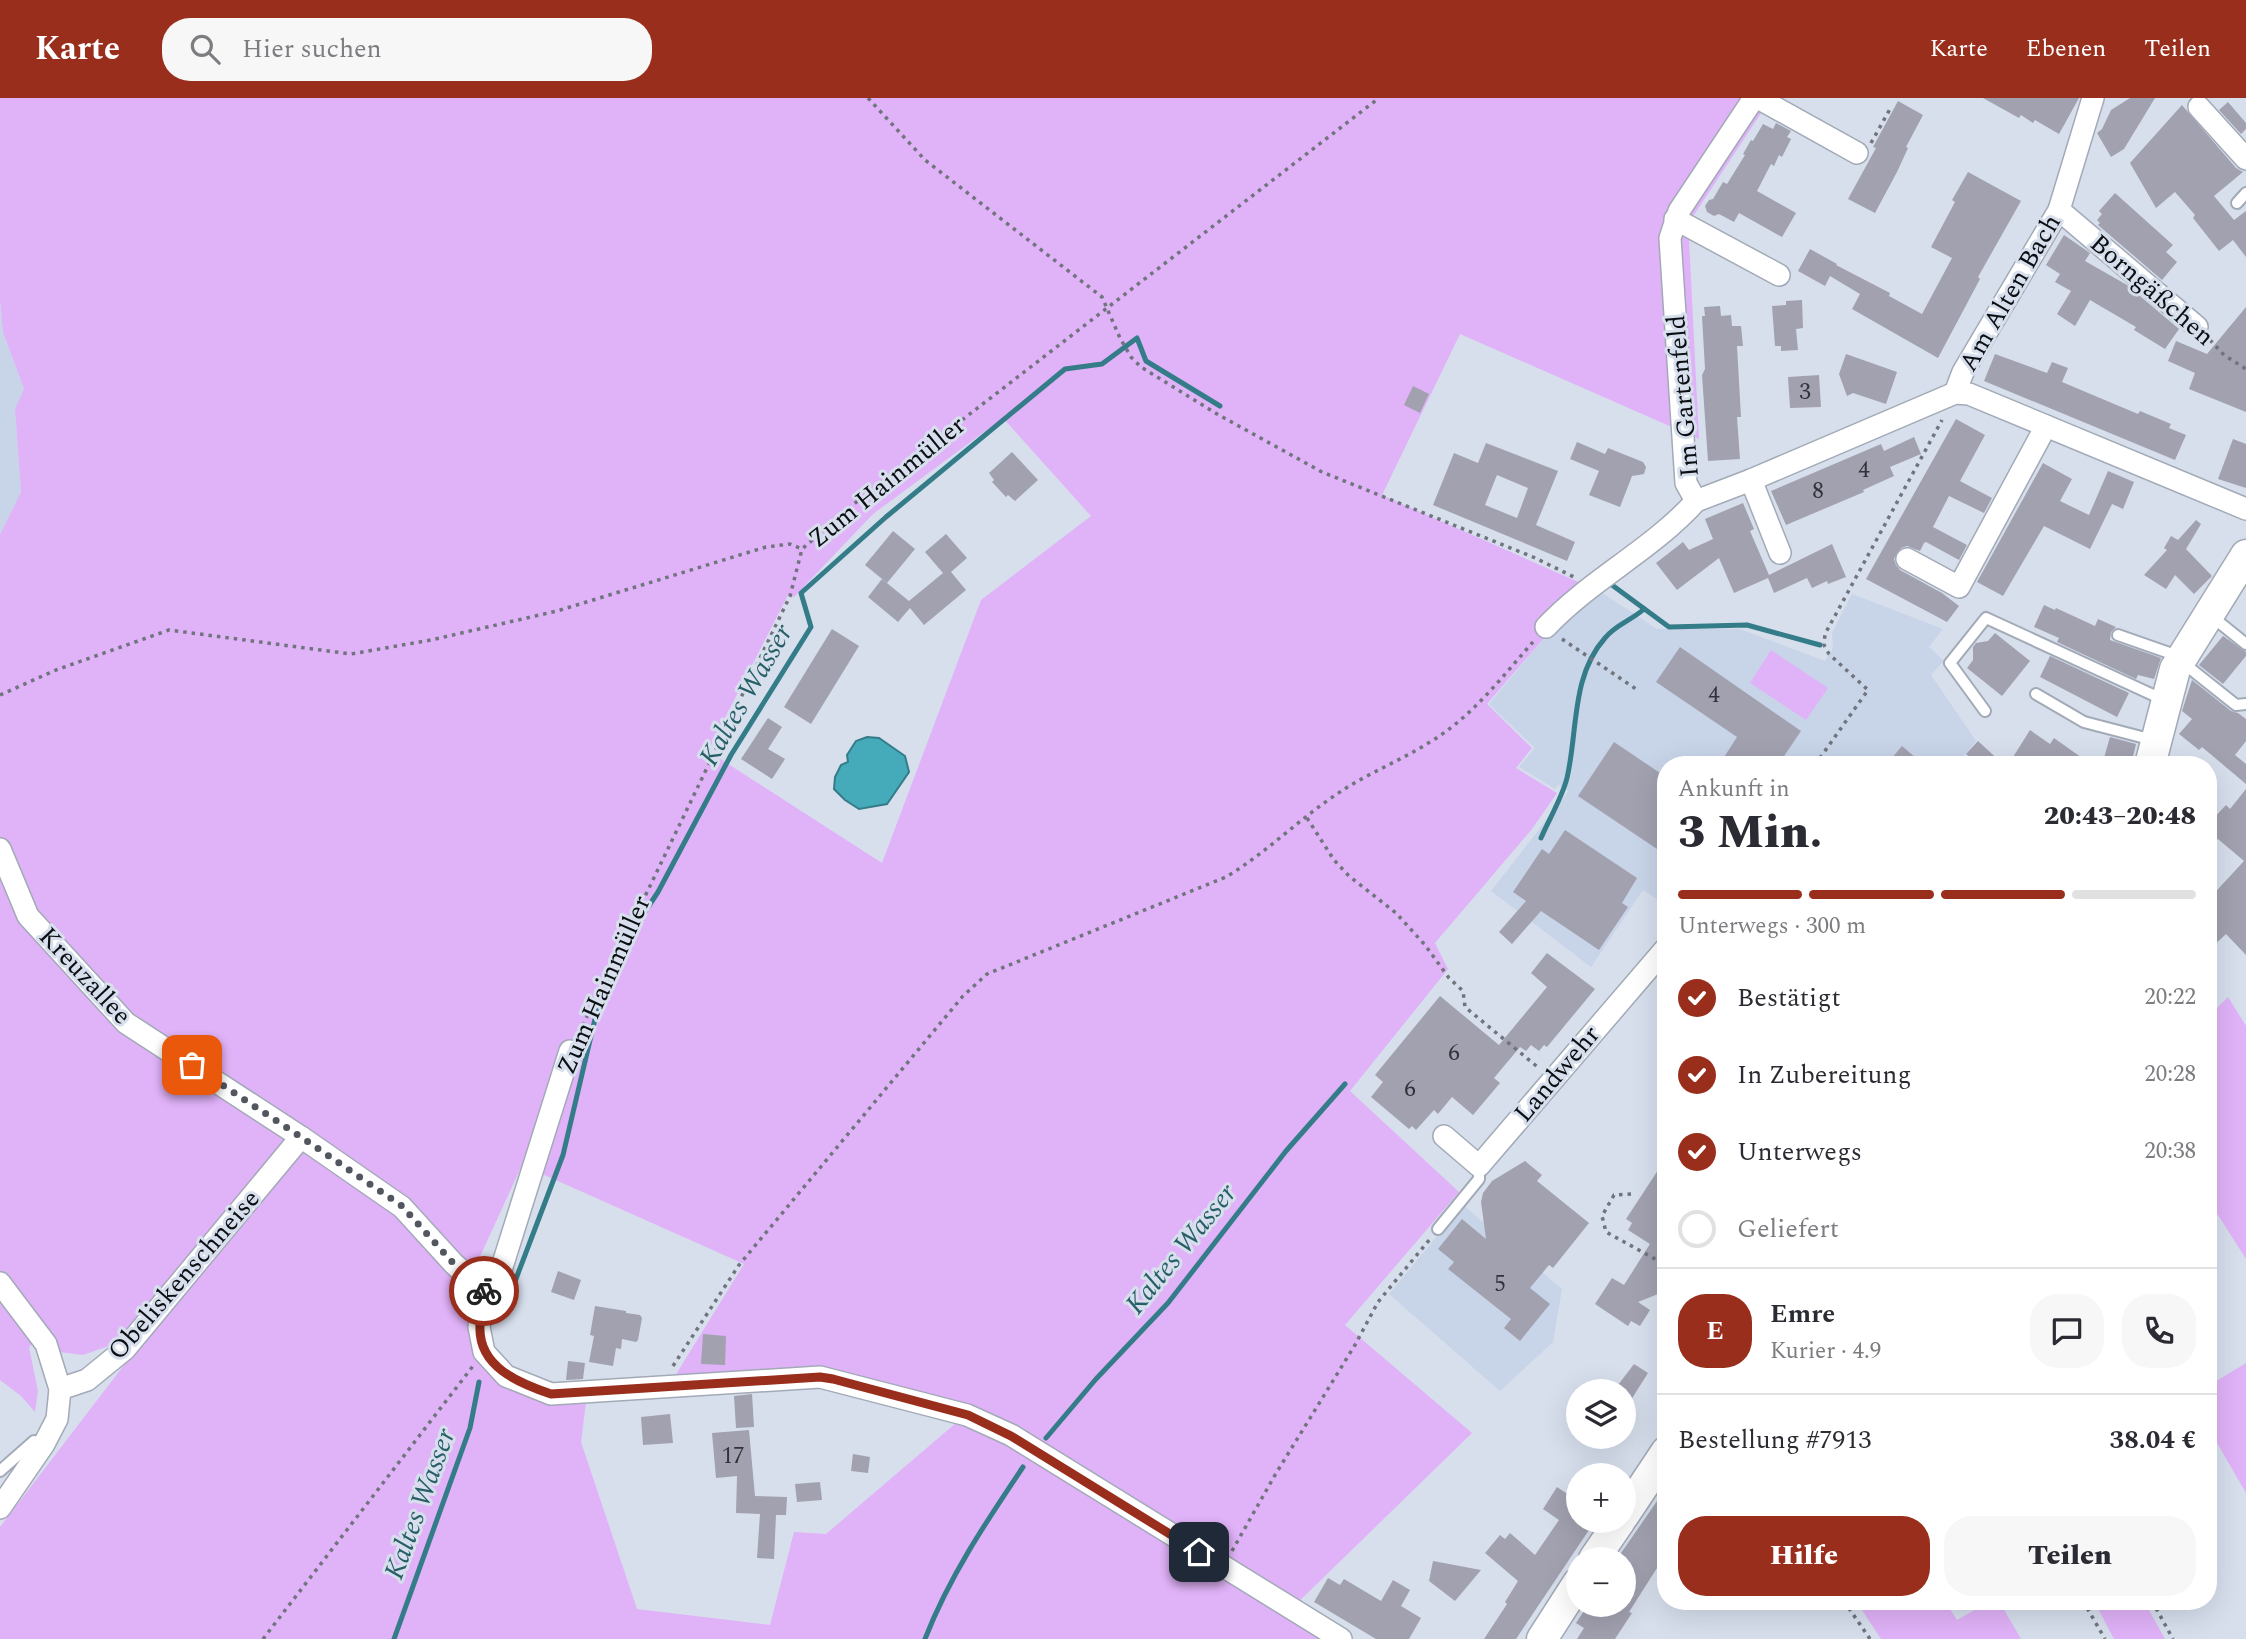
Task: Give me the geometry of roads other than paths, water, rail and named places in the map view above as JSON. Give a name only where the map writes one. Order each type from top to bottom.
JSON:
[{"type":"street","name":"Im Gartenfeld","points":[[1546,627],[1563,608],[1679,520],[1696,500],[1686,483],[1671,238],[1675,219],[1756,98],[1857,152]]},
{"type":"street","name":"Am Alten Bach","points":[[2093,98],[2059,209],[1963,372],[1955,393],[1969,394],[2246,509]]},
{"type":"street","points":[[2196,101],[2246,159]]},
{"type":"street","name":"Borngäßchen","points":[[2059,209],[2197,327]]},
{"type":"street","points":[[1675,219],[1779,275]]},
{"type":"street","points":[[1696,500],[1751,480],[1955,393]]},
{"type":"street","points":[[1907,559],[1959,587],[2046,426]]},
{"type":"street","points":[[1751,480],[1780,553]]},
{"type":"street","points":[[2153,753],[2166,701],[2181,659],[2246,555]]},
{"type":"street","name":"Kreuzallee","points":[[0,849],[28,916],[126,1023],[402,1206],[454,1264],[486,1293]]},
{"type":"street","name":"Landwehr","points":[[1479,1166],[1657,958]]},
{"type":"street","name":"Zum Hainmüller","points":[[486,1293],[501,1270],[570,1051]]},
{"type":"street","points":[[1444,1136],[1479,1166]]},
{"type":"street","name":"Obeliskenschneise","points":[[60,1389],[87,1380],[125,1349],[301,1137]]},
{"type":"street","points":[[0,1283],[46,1344],[60,1389],[57,1419],[34,1441],[0,1508]]},
{"type":"street","points":[[486,1293],[479,1327],[484,1352],[506,1376],[551,1394],[820,1377],[968,1415],[1011,1436],[1340,1639]]},
{"type":"street","points":[[1636,1497],[1657,1466]]},
{"type":"street","points":[[1542,1639],[1566,1602]]},
{"type":"lane","points":[[2237,203],[2246,193]]},
{"type":"lane","points":[[2209,614],[2246,644]]},
{"type":"lane","points":[[1985,711],[1950,663],[1986,618],[2166,701]]},
{"type":"lane","points":[[2118,635],[2181,659],[2236,705],[2246,705]]},
{"type":"lane","points":[[2036,694],[2084,722],[2153,753]]},
{"type":"lane","points":[[1438,1229],[1479,1179],[1479,1166]]},
{"type":"lane","points":[[0,1471],[34,1441]]},
{"type":"water","points":[[867,737],[879,738],[905,756],[909,772],[887,804],[859,809],[834,789],[835,777],[841,765],[848,762],[847,755],[856,741]]},
{"type":"waterway","name":"Kaltes Wasser","points":[[503,1313],[563,1155],[595,1019],[623,945],[658,892],[731,755],[811,627],[801,593],[886,517],[1065,369],[1102,364],[1137,338],[1146,361],[1220,406]]},
{"type":"waterway","name":"Kaltes Wasser","points":[[1612,585],[1669,627],[1747,625],[1820,645]]},
{"type":"waterway","name":"Kaltes Wasser","points":[[1541,838],[1567,778],[1577,705],[1586,669],[1609,633],[1644,609]]},
{"type":"waterway","name":"Kaltes Wasser","points":[[1046,1438],[1096,1379],[1168,1303],[1286,1151],[1345,1084]]},
{"type":"waterway","name":"Kaltes Wasser","points":[[394,1639],[470,1428],[479,1382]]},
{"type":"waterway","name":"Kaltes Wasser","points":[[925,1639],[957,1572],[1023,1467]]}]
